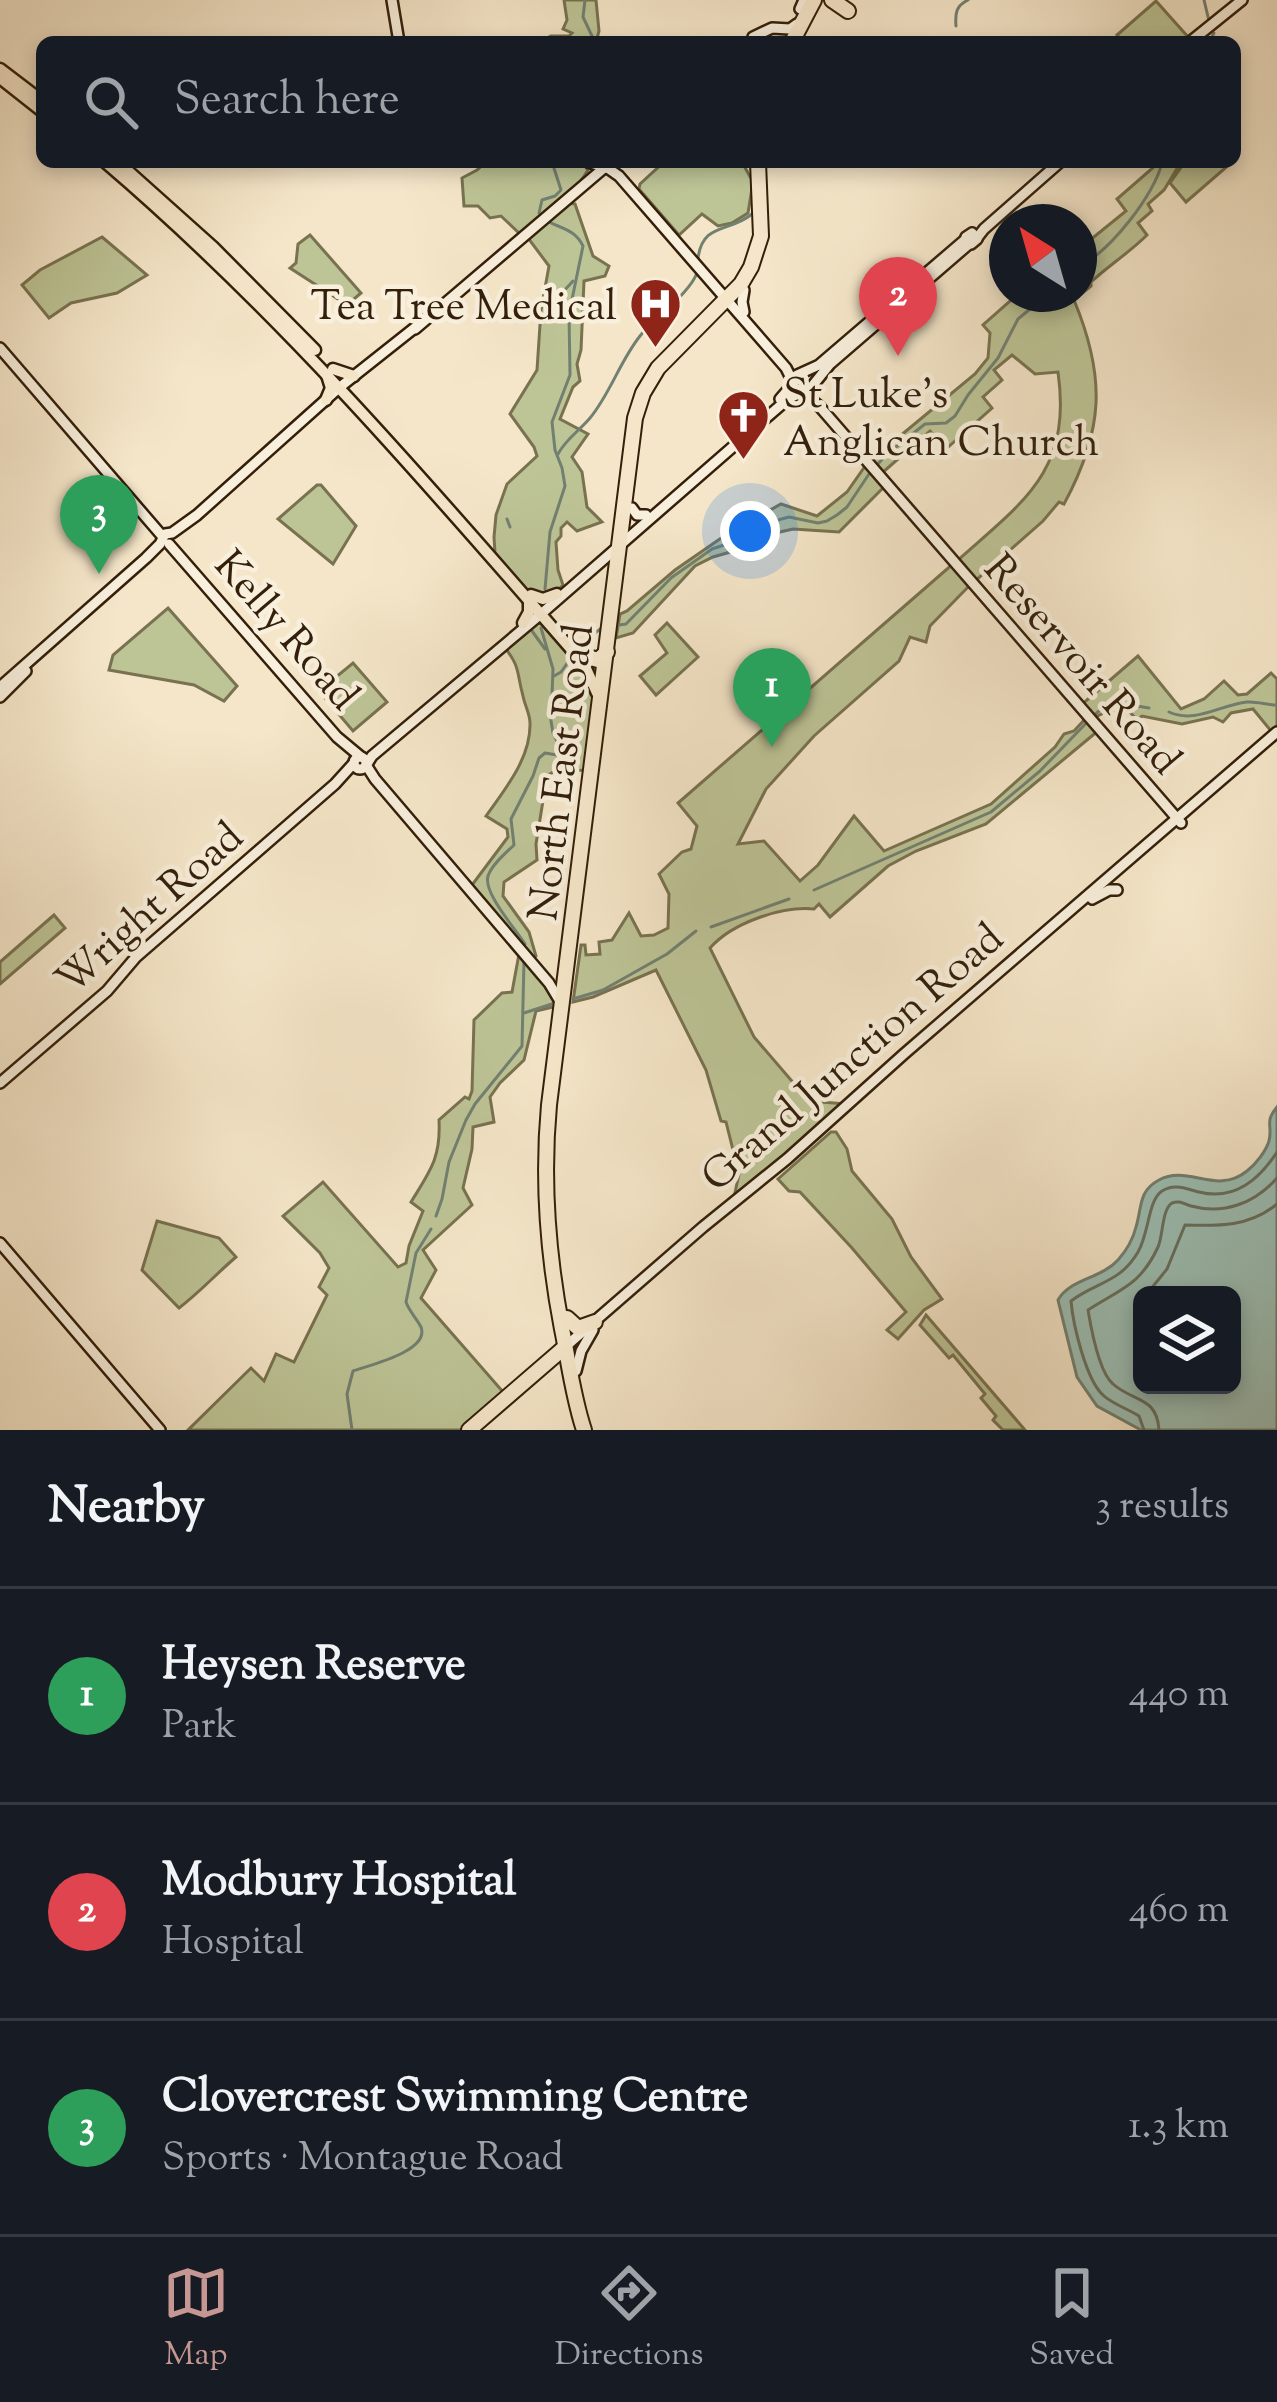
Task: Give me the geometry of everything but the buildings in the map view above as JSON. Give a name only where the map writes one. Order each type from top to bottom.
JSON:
[{"type":"highway","points":[[832,0],[848,11]]},
{"type":"highway","name":"North East Road","points":[[588,1430],[567,1340],[545,1181],[563,982],[581,891],[600,708],[614,626],[611,563],[639,512],[640,408],[752,267],[765,202],[762,168]]},
{"type":"highway","name":"North East Road","points":[[588,822],[625,537],[633,429],[658,368],[730,300]]},
{"type":"highway","points":[[584,656],[598,660],[607,652]]},
{"type":"highway","points":[[567,1340],[578,1328],[594,1326]]},
{"type":"highway","name":"Grand Junction Road","points":[[469,1430],[544,1369],[567,1340]]},
{"type":"highway","points":[[544,1369],[562,1368],[574,1376]]},
{"type":"highway","name":"Grand Junction Road","points":[[478,1430],[504,1403]]},
{"type":"main road","points":[[392,0],[398,36]]},
{"type":"main road","points":[[1200,36],[1244,0]]},
{"type":"main road","points":[[754,36],[767,26],[799,17]]},
{"type":"main road","points":[[0,74],[36,97]]},
{"type":"main road","points":[[0,74],[36,106]]},
{"type":"main road","points":[[112,168],[329,370],[332,388],[347,390]]},
{"type":"main road","points":[[125,168],[213,247],[530,597],[541,621],[552,627],[591,675],[600,708]]},
{"type":"main road","points":[[585,184],[591,168]]},
{"type":"main road","points":[[0,697],[169,538],[601,168]]},
{"type":"main road","name":"Reservoir Road","points":[[610,168],[730,300]]},
{"type":"main road","name":"Reservoir Road","points":[[610,168],[625,179],[1179,821]]},
{"type":"main road","points":[[639,512],[785,394],[830,364],[1050,168]]},
{"type":"main road","points":[[585,184],[607,172],[634,194]]},
{"type":"main road","name":"Kelly Road","points":[[0,348],[532,963],[563,982]]},
{"type":"main road","name":"Wright Road","points":[[537,615],[802,384]]},
{"type":"main road","name":"Wright Road","points":[[0,1083],[107,991],[139,953],[339,780],[537,615],[611,563]]},
{"type":"main road","points":[[530,597],[545,599],[557,594]]},
{"type":"main road","points":[[530,597],[529,612],[584,656],[607,684]]},
{"type":"main road","points":[[0,687],[59,638]]},
{"type":"main road","name":"Grand Junction Road","points":[[567,1340],[594,1326],[764,1183],[1006,965],[1092,899],[1277,735]]},
{"type":"main road","name":"Grand Junction Road","points":[[961,1008],[1248,762]]},
{"type":"main road","points":[[1148,784],[1181,812],[1187,811]]},
{"type":"main road","name":"Reservoir Road","points":[[1148,784],[1179,821]]},
{"type":"main road","points":[[1157,837],[1168,820],[1162,804]]},
{"type":"main road","points":[[1006,965],[1025,956]]},
{"type":"main road","points":[[0,1243],[160,1430]]},
{"type":"main road","points":[[574,1376],[594,1326]]},
{"type":"green space","points":[[564,0],[596,0],[598,36],[569,36],[572,33],[563,29],[567,20]]},
{"type":"green space","points":[[1156,1],[1187,36],[1118,36]]},
{"type":"green space","points":[[657,168],[745,168],[753,182],[748,213],[718,226],[702,214],[679,235],[639,189]]},
{"type":"green space","points":[[1153,168],[1177,168],[1148,204],[1152,211],[1138,223],[1147,235],[1097,277],[1097,234],[1126,211],[1117,199]]},
{"type":"green space","points":[[1181,168],[1225,168],[1186,202],[1170,183]]},
{"type":"green space","points":[[477,170],[588,170],[566,196],[520,234],[501,216],[490,218],[478,206],[464,206],[462,178]]},
{"type":"green space","points":[[566,203],[575,204],[593,256],[609,266],[605,276],[584,281],[577,364],[580,381],[560,419],[588,434],[572,457],[582,472],[587,507],[602,522],[577,531],[567,522],[561,528],[556,542],[563,585],[550,598],[531,595],[495,553],[494,537],[507,484],[537,456],[510,414],[537,370],[549,266],[528,238]]},
{"type":"green space","points":[[310,235],[361,293],[347,305],[290,268],[296,263],[298,244]]},
{"type":"green space","points":[[102,237],[147,275],[117,293],[71,303],[49,318],[22,285],[40,270]]},
{"type":"green space","points":[[998,312],[1078,312],[1092,354],[1096,403],[1087,452],[1064,504],[1059,502],[975,581],[958,560],[1022,501],[1050,459],[1058,435],[1058,372],[1035,374],[1012,355],[994,370],[1002,380],[983,397],[992,408],[946,449],[930,431],[882,473],[871,460],[975,374],[988,358],[990,333],[983,325]]},
{"type":"green space","points":[[868,462],[887,484],[839,532],[793,529],[713,557],[695,566],[633,633],[616,638],[620,614],[675,570],[781,504],[817,516],[847,492]]},
{"type":"green space","points":[[317,485],[356,526],[333,564],[278,519]]},
{"type":"green space","points":[[954,563],[971,584],[930,626],[926,642],[910,637],[899,661],[814,736],[766,789],[738,844],[764,841],[800,881],[818,865],[854,816],[884,851],[991,804],[1087,717],[1099,730],[986,824],[888,866],[830,917],[819,904],[814,909],[772,913],[731,931],[710,948],[754,1037],[809,1101],[846,1104],[733,1202],[739,1174],[726,1122],[721,1121],[706,1070],[656,970],[573,1002],[581,945],[586,955],[600,954],[599,942],[612,940],[629,913],[641,936],[668,928],[669,894],[659,874],[691,849],[697,826],[678,803]]},
{"type":"green space","points":[[168,608],[237,686],[224,701],[194,685],[109,670],[113,655]]},
{"type":"green space","points":[[534,622],[551,626],[596,689],[592,771],[558,769],[547,776],[537,860],[504,882],[503,896],[529,932],[536,956],[531,961],[555,990],[557,1006],[536,1011],[524,1060],[490,1097],[494,1122],[473,1127],[463,1188],[472,1205],[423,1250],[436,1270],[421,1298],[504,1393],[461,1430],[188,1430],[251,1368],[264,1381],[276,1354],[294,1362],[327,1295],[319,1287],[329,1268],[283,1216],[323,1182],[398,1267],[406,1263],[423,1211],[411,1202],[436,1154],[439,1120],[465,1097],[469,1099],[472,1091],[474,1020],[502,993],[512,992],[519,954],[469,889],[508,837],[507,829],[486,816],[522,761],[530,723],[517,669],[503,645]]},
{"type":"green space","points":[[667,623],[698,657],[656,695],[640,676],[667,653],[655,635]]},
{"type":"green space","points":[[1138,656],[1181,709],[1204,699],[1224,681],[1238,695],[1247,694],[1271,673],[1277,679],[1277,726],[1271,731],[1253,709],[1231,713],[1223,722],[1213,717],[1182,724],[1142,716],[1137,720],[1128,710],[1093,718],[1081,705]]},
{"type":"green space","points":[[353,663],[387,702],[353,731],[319,691]]},
{"type":"green space","points":[[54,915],[65,928],[0,984],[0,962]]},
{"type":"green space","points":[[836,1132],[847,1149],[852,1171],[892,1219],[911,1257],[942,1299],[924,1310],[898,1339],[887,1330],[906,1312],[800,1192],[789,1191],[778,1179]]},
{"type":"green space","points":[[157,1221],[219,1238],[236,1257],[179,1308],[142,1270]]},
{"type":"green space","points":[[926,1315],[1025,1430],[1003,1430],[993,1420],[996,1416],[981,1398],[985,1394],[920,1325]]},
{"type":"water","points":[[1277,1107],[1277,1430],[1141,1430],[1097,1406],[1077,1377],[1058,1300],[1070,1287],[1121,1256],[1152,1184],[1181,1175],[1213,1181],[1236,1178],[1268,1145],[1270,1120]]},
{"type":"waterway","points":[[585,0],[583,17],[592,36]]},
{"type":"waterway","points":[[956,26],[957,10],[968,0]]},
{"type":"waterway","points":[[1204,0],[1209,21]]},
{"type":"waterway","points":[[539,213],[542,200],[561,190],[554,168]]},
{"type":"waterway","points":[[1097,254],[1130,221],[1160,168]]},
{"type":"waterway","points":[[698,258],[711,233],[752,214]]},
{"type":"waterway","points":[[545,589],[550,532],[565,486],[552,422],[570,375],[569,314],[583,246],[572,233],[549,222]]},
{"type":"waterway","points":[[558,454],[597,409],[640,336],[697,273]]},
{"type":"waterway","points":[[562,293],[573,281]]},
{"type":"waterway","points":[[612,626],[626,624],[671,578],[712,549],[789,517],[818,523],[837,515],[886,455],[925,424],[946,423],[955,416],[1026,312]]},
{"type":"waterway","points":[[507,519],[510,527]]},
{"type":"waterway","points":[[583,642],[603,627]]},
{"type":"waterway","points":[[525,944],[495,901],[488,876],[514,845],[511,819],[539,758],[545,753],[557,755],[561,749],[551,721],[553,669],[541,628]]},
{"type":"waterway","points":[[532,631],[545,649]]},
{"type":"waterway","points":[[554,676],[571,658]]},
{"type":"waterway","points":[[1169,712],[1188,716],[1247,702],[1277,705]]},
{"type":"waterway","points":[[814,890],[991,812],[1108,704]]},
{"type":"waterway","points":[[1125,704],[1149,708]]},
{"type":"waterway","points":[[711,927],[789,899]]},
{"type":"waterway","points":[[573,999],[603,990],[667,954],[696,931]]},
{"type":"waterway","points":[[436,1216],[449,1162],[466,1120],[522,1046],[524,961]]},
{"type":"waterway","points":[[524,1013],[555,1003]]},
{"type":"waterway","points":[[352,1430],[347,1394],[353,1371],[397,1356],[421,1336],[421,1327],[406,1302],[416,1253],[431,1229]]},
{"type":"place","name":"Tea Tree Medical","points":[[656,350]]},
{"type":"place","name":"Modbury Hospital","points":[[898,356]]},
{"type":"place","name":"St Luke's Anglican Church","points":[[744,462]]},
{"type":"place","name":"Clovercrest Swimming Centre","points":[[99,574]]},
{"type":"place","name":"Heysen Reserve","points":[[772,747]]}]
